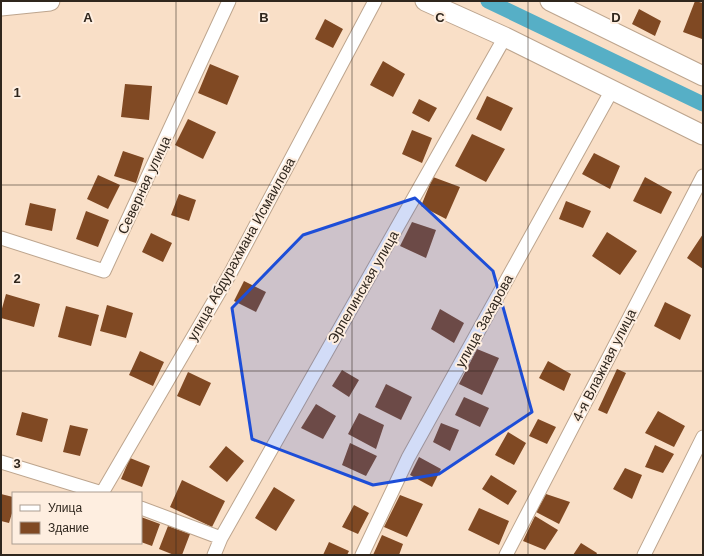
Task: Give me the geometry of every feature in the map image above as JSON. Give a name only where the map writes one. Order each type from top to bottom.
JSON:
[{"type":"main road","points":[[1,6],[50,1]]},
{"type":"main road","points":[[425,1],[505,37],[703,135]]},
{"type":"main road","points":[[550,1],[703,76]]},
{"type":"street","name":"Северная улица","points":[[1,238],[104,271],[229,1]]},
{"type":"street","name":"улица Абдурахмана Исмаилова","points":[[103,492],[231,272],[375,1]]},
{"type":"street","name":"Эрпелинская улица","points":[[214,555],[221,538],[505,37]]},
{"type":"street","name":"улица Захарова","points":[[362,555],[408,458],[612,90]]},
{"type":"street","name":"4-я Влажная улица","points":[[506,555],[703,176]]},
{"type":"street","points":[[644,555],[703,436]]},
{"type":"street","points":[[1,462],[99,492]]},
{"type":"street","points":[[142,508],[221,538]]},
{"type":"highlighted area","points":[[415,198],[493,271],[532,412],[439,474],[373,485],[252,439],[232,308],[303,235]]},
{"type":"building","points":[[695,1],[703,3],[702,39],[683,32]]},
{"type":"building","points":[[639,9],[661,21],[655,36],[632,24]]},
{"type":"building","points":[[325,19],[343,29],[333,48],[315,39]]},
{"type":"building","points":[[383,61],[405,74],[393,97],[370,85]]},
{"type":"building","points":[[210,64],[239,76],[227,105],[198,93]]},
{"type":"building","points":[[125,84],[152,86],[149,120],[121,117]]},
{"type":"building","points":[[487,96],[513,108],[501,131],[476,119]]},
{"type":"building","points":[[419,99],[437,108],[429,122],[412,113]]},
{"type":"building","points":[[188,119],[216,132],[203,159],[175,145]]},
{"type":"building","points":[[412,130],[432,138],[422,163],[402,154]]},
{"type":"building","points":[[472,134],[505,149],[486,182],[455,166]]},
{"type":"building","points":[[123,151],[144,158],[136,183],[114,176]]},
{"type":"building","points":[[594,153],[620,166],[610,189],[582,174]]},
{"type":"building","points":[[98,175],[120,185],[108,209],[87,199]]},
{"type":"building","points":[[433,177],[460,187],[446,219],[421,206]]},
{"type":"building","points":[[645,177],[672,192],[661,214],[633,201]]},
{"type":"building","points":[[179,194],[196,200],[189,221],[171,215]]},
{"type":"building","points":[[566,201],[591,211],[583,228],[559,219]]},
{"type":"building","points":[[30,203],[56,209],[52,231],[25,225]]},
{"type":"building","points":[[86,211],[109,220],[98,247],[76,239]]},
{"type":"building","points":[[412,222],[436,230],[426,258],[400,246]]},
{"type":"building","points":[[607,232],[637,251],[620,275],[592,256]]},
{"type":"building","points":[[151,233],[172,243],[163,262],[142,252]]},
{"type":"building","points":[[703,234],[703,269],[687,258]]},
{"type":"building","points":[[244,281],[266,292],[256,312],[234,301]]},
{"type":"building","points":[[6,294],[40,304],[34,327],[1,318],[1,312]]},
{"type":"building","points":[[665,302],[691,315],[680,340],[654,326]]},
{"type":"building","points":[[107,305],[133,313],[126,338],[100,331]]},
{"type":"building","points":[[66,306],[99,315],[91,346],[58,337]]},
{"type":"building","points":[[440,309],[464,323],[454,343],[431,329]]},
{"type":"building","points":[[477,349],[499,358],[482,395],[459,384]]},
{"type":"building","points":[[140,351],[164,362],[153,386],[129,375]]},
{"type":"building","points":[[548,361],[571,374],[564,391],[539,378]]},
{"type":"building","points":[[617,369],[626,373],[607,414],[598,410]]},
{"type":"building","points":[[342,370],[359,380],[349,397],[332,386]]},
{"type":"building","points":[[188,372],[211,383],[200,406],[177,396]]},
{"type":"building","points":[[386,384],[412,397],[401,420],[375,407]]},
{"type":"building","points":[[464,397],[489,408],[480,427],[455,415]]},
{"type":"building","points":[[316,404],[336,416],[323,439],[301,428]]},
{"type":"building","points":[[658,411],[685,426],[674,447],[645,433]]},
{"type":"building","points":[[22,412],[48,419],[42,442],[16,435]]},
{"type":"building","points":[[359,413],[384,425],[376,449],[348,434]]},
{"type":"building","points":[[538,419],[556,427],[547,444],[529,436]]},
{"type":"building","points":[[441,423],[459,430],[450,451],[433,442]]},
{"type":"building","points":[[70,425],[88,429],[80,456],[63,452]]},
{"type":"building","points":[[508,432],[526,443],[514,465],[495,455]]},
{"type":"building","points":[[350,443],[377,456],[366,476],[342,465]]},
{"type":"building","points":[[655,445],[674,454],[663,473],[645,467]]},
{"type":"building","points":[[226,446],[244,461],[227,482],[209,467]]},
{"type":"building","points":[[419,457],[441,469],[432,487],[410,475]]},
{"type":"building","points":[[130,458],[150,466],[142,487],[121,479]]},
{"type":"building","points":[[625,468],[642,475],[632,499],[613,489]]},
{"type":"building","points":[[491,475],[517,491],[508,505],[482,489]]},
{"type":"building","points":[[182,480],[225,501],[212,527],[170,507]]},
{"type":"building","points":[[274,487],[295,500],[276,531],[255,518]]},
{"type":"building","points":[[1,494],[12,497],[12,513],[9,523],[1,521]]},
{"type":"building","points":[[546,494],[570,502],[559,524],[536,512]]},
{"type":"building","points":[[400,495],[423,504],[407,537],[384,527]]},
{"type":"building","points":[[354,505],[369,513],[358,534],[342,527]]},
{"type":"building","points":[[479,508],[509,521],[499,545],[468,530]]},
{"type":"building","points":[[535,516],[558,530],[545,550],[523,541]]},
{"type":"building","points":[[142,517],[160,524],[152,546],[142,542]]},
{"type":"building","points":[[168,526],[190,534],[182,555],[174,555],[159,549]]},
{"type":"building","points":[[382,535],[403,544],[399,555],[373,555]]},
{"type":"building","points":[[329,542],[349,551],[347,555],[323,555]]},
{"type":"building","points":[[581,543],[597,553],[596,555],[573,555]]},
{"type":"waterway","points":[[488,1],[703,104]]}]
